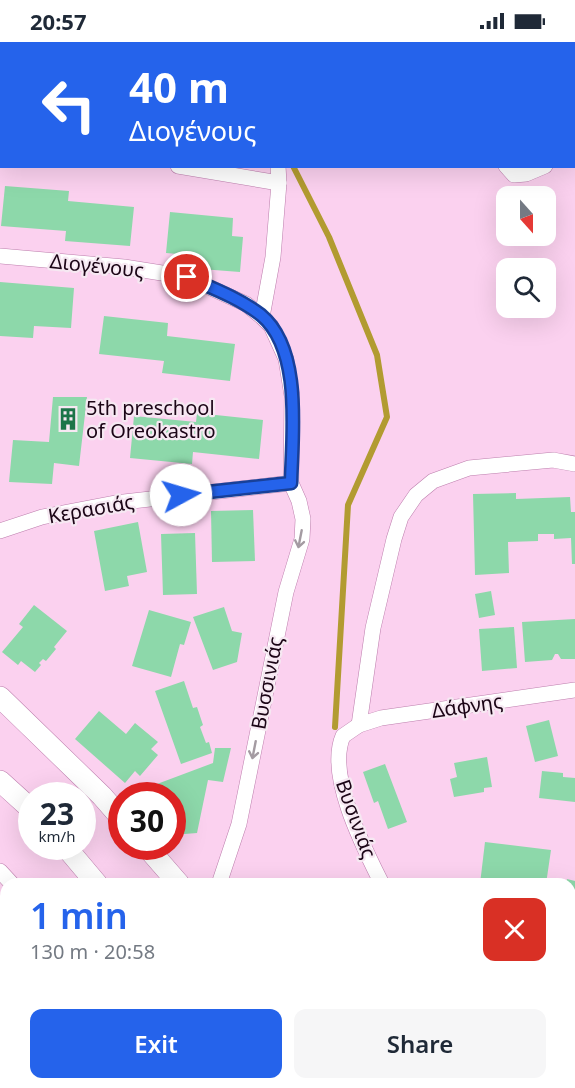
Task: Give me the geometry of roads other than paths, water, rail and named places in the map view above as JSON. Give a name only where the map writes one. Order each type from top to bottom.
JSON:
[{"type":"street","points":[[53,42],[61,42]]},
{"type":"street","points":[[190,168],[279,183]]},
{"type":"street","points":[[262,316],[273,258],[278,168]]},
{"type":"street","points":[[508,168],[514,175],[526,174],[540,168]]},
{"type":"street","name":"Διογένους","points":[[0,255],[124,267],[187,277],[246,304],[262,316],[271,326],[286,359],[292,396],[291,483]]},
{"type":"street","points":[[359,725],[373,628],[401,517],[416,495],[432,481],[470,468],[553,460],[575,464]]},
{"type":"street","name":"Κερασιάς","points":[[0,531],[42,517],[115,503],[291,483]]},
{"type":"street","name":"Βυσσινιάς","points":[[221,878],[239,824],[286,592],[302,539],[303,519],[299,501],[291,483]]},
{"type":"street","name":"Δάφνης","points":[[359,725],[381,718],[575,690]]},
{"type":"street","points":[[0,697],[108,803]]},
{"type":"street","name":"Βυσινιάς","points":[[359,725],[343,736],[338,754],[339,773],[347,803],[379,878]]},
{"type":"street","points":[[0,781],[18,797]]},
{"type":"street","points":[[77,860],[92,878]]},
{"type":"street","points":[[158,860],[173,878]]},
{"type":"waterway","points":[[294,168],[329,237],[377,355],[387,417],[348,505],[335,727]]},
{"type":"place","name":"5th preschool of Oreokastro","points":[[68,419]]}]
